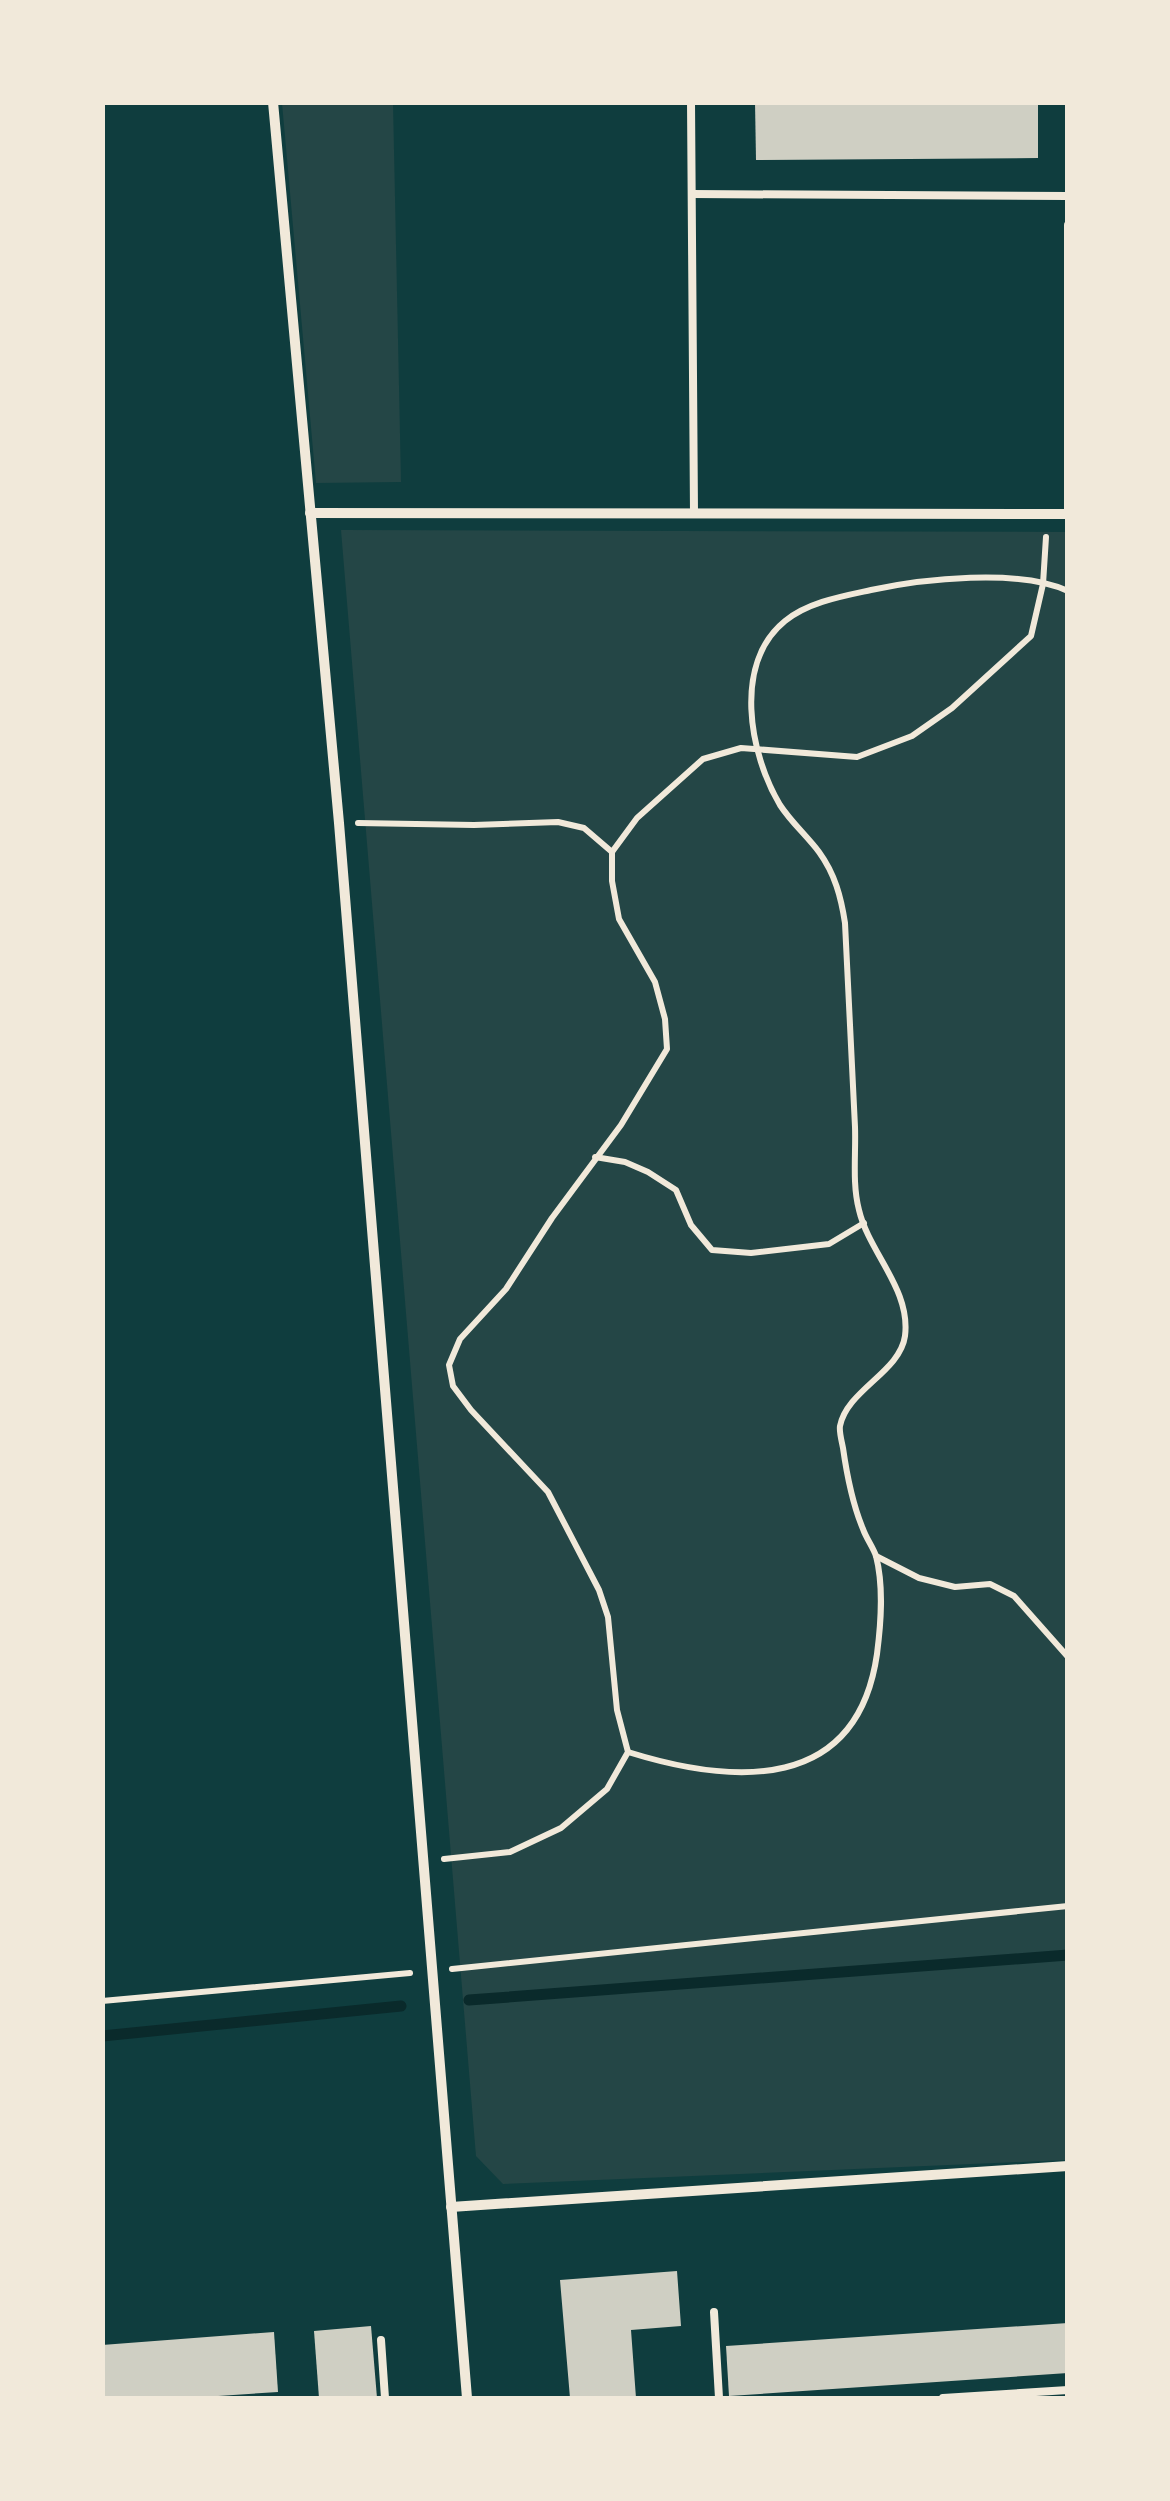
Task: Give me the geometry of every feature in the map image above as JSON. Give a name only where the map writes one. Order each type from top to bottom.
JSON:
[{"type":"street","points":[[273,102],[338,823],[467,2398]]},
{"type":"street","points":[[310,513],[1068,513]]},
{"type":"street","points":[[451,2207],[1068,2166]]},
{"type":"lane","points":[[691,102],[694,513]]},
{"type":"lane","points":[[692,194],[1068,196]]},
{"type":"lane","points":[[1068,225],[1068,513]]},
{"type":"lane","points":[[714,2312],[718,2398]]},
{"type":"lane","points":[[381,2340],[386,2398]]},
{"type":"lane","points":[[943,2398],[1068,2390]]},
{"type":"path","points":[[423,1861],[510,1852],[562,1828],[607,1790],[628,1752],[616,1710],[608,1618],[599,1590],[548,1492],[462,1398],[453,1386],[449,1365],[460,1338],[506,1290],[595,1157],[621,1125],[667,1050],[665,1019],[655,982],[619,920],[612,852],[637,818],[704,759],[741,748],[857,757],[912,736],[952,708],[1031,636],[1043,584],[1047,514]]},
{"type":"path","points":[[628,1752],[714,1773],[762,1772],[808,1761],[843,1737],[868,1696],[882,1617],[876,1556],[862,1527],[848,1480],[840,1426],[860,1392],[882,1375],[905,1339],[904,1316],[898,1290],[858,1209],[845,923],[839,890],[822,856],[780,804],[757,750],[753,679],[763,646],[786,619],[833,598],[917,580],[1016,579],[1068,591]]},
{"type":"path","points":[[338,823],[474,826],[558,822],[584,828],[612,852]]},
{"type":"path","points":[[595,1157],[624,1162],[676,1190],[691,1225],[712,1250],[751,1253],[830,1244],[864,1223]]},
{"type":"path","points":[[876,1556],[919,1578],[955,1587],[990,1584],[1014,1596],[1068,1657]]},
{"type":"path","points":[[102,2000],[432,1971],[1068,1906]]},
{"type":"shaded area","points":[[282,103],[393,103],[401,482],[316,483]]},
{"type":"shaded area","points":[[341,530],[1067,532],[1067,2160],[503,2184],[476,2156]]},
{"type":"building","points":[[755,102],[1038,102],[1038,158],[756,160]]},
{"type":"building","points":[[677,2271],[681,2326],[631,2330],[636,2398],[570,2398],[560,2280]]},
{"type":"building","points":[[1068,2323],[1068,2373],[729,2396],[726,2346]]},
{"type":"building","points":[[371,2326],[377,2398],[319,2398],[314,2331]]},
{"type":"building","points":[[274,2332],[278,2392],[102,2398],[102,2345]]},
{"type":"waterway","points":[[469,2000],[1068,1955]]},
{"type":"waterway","points":[[102,2036],[401,2006]]}]
